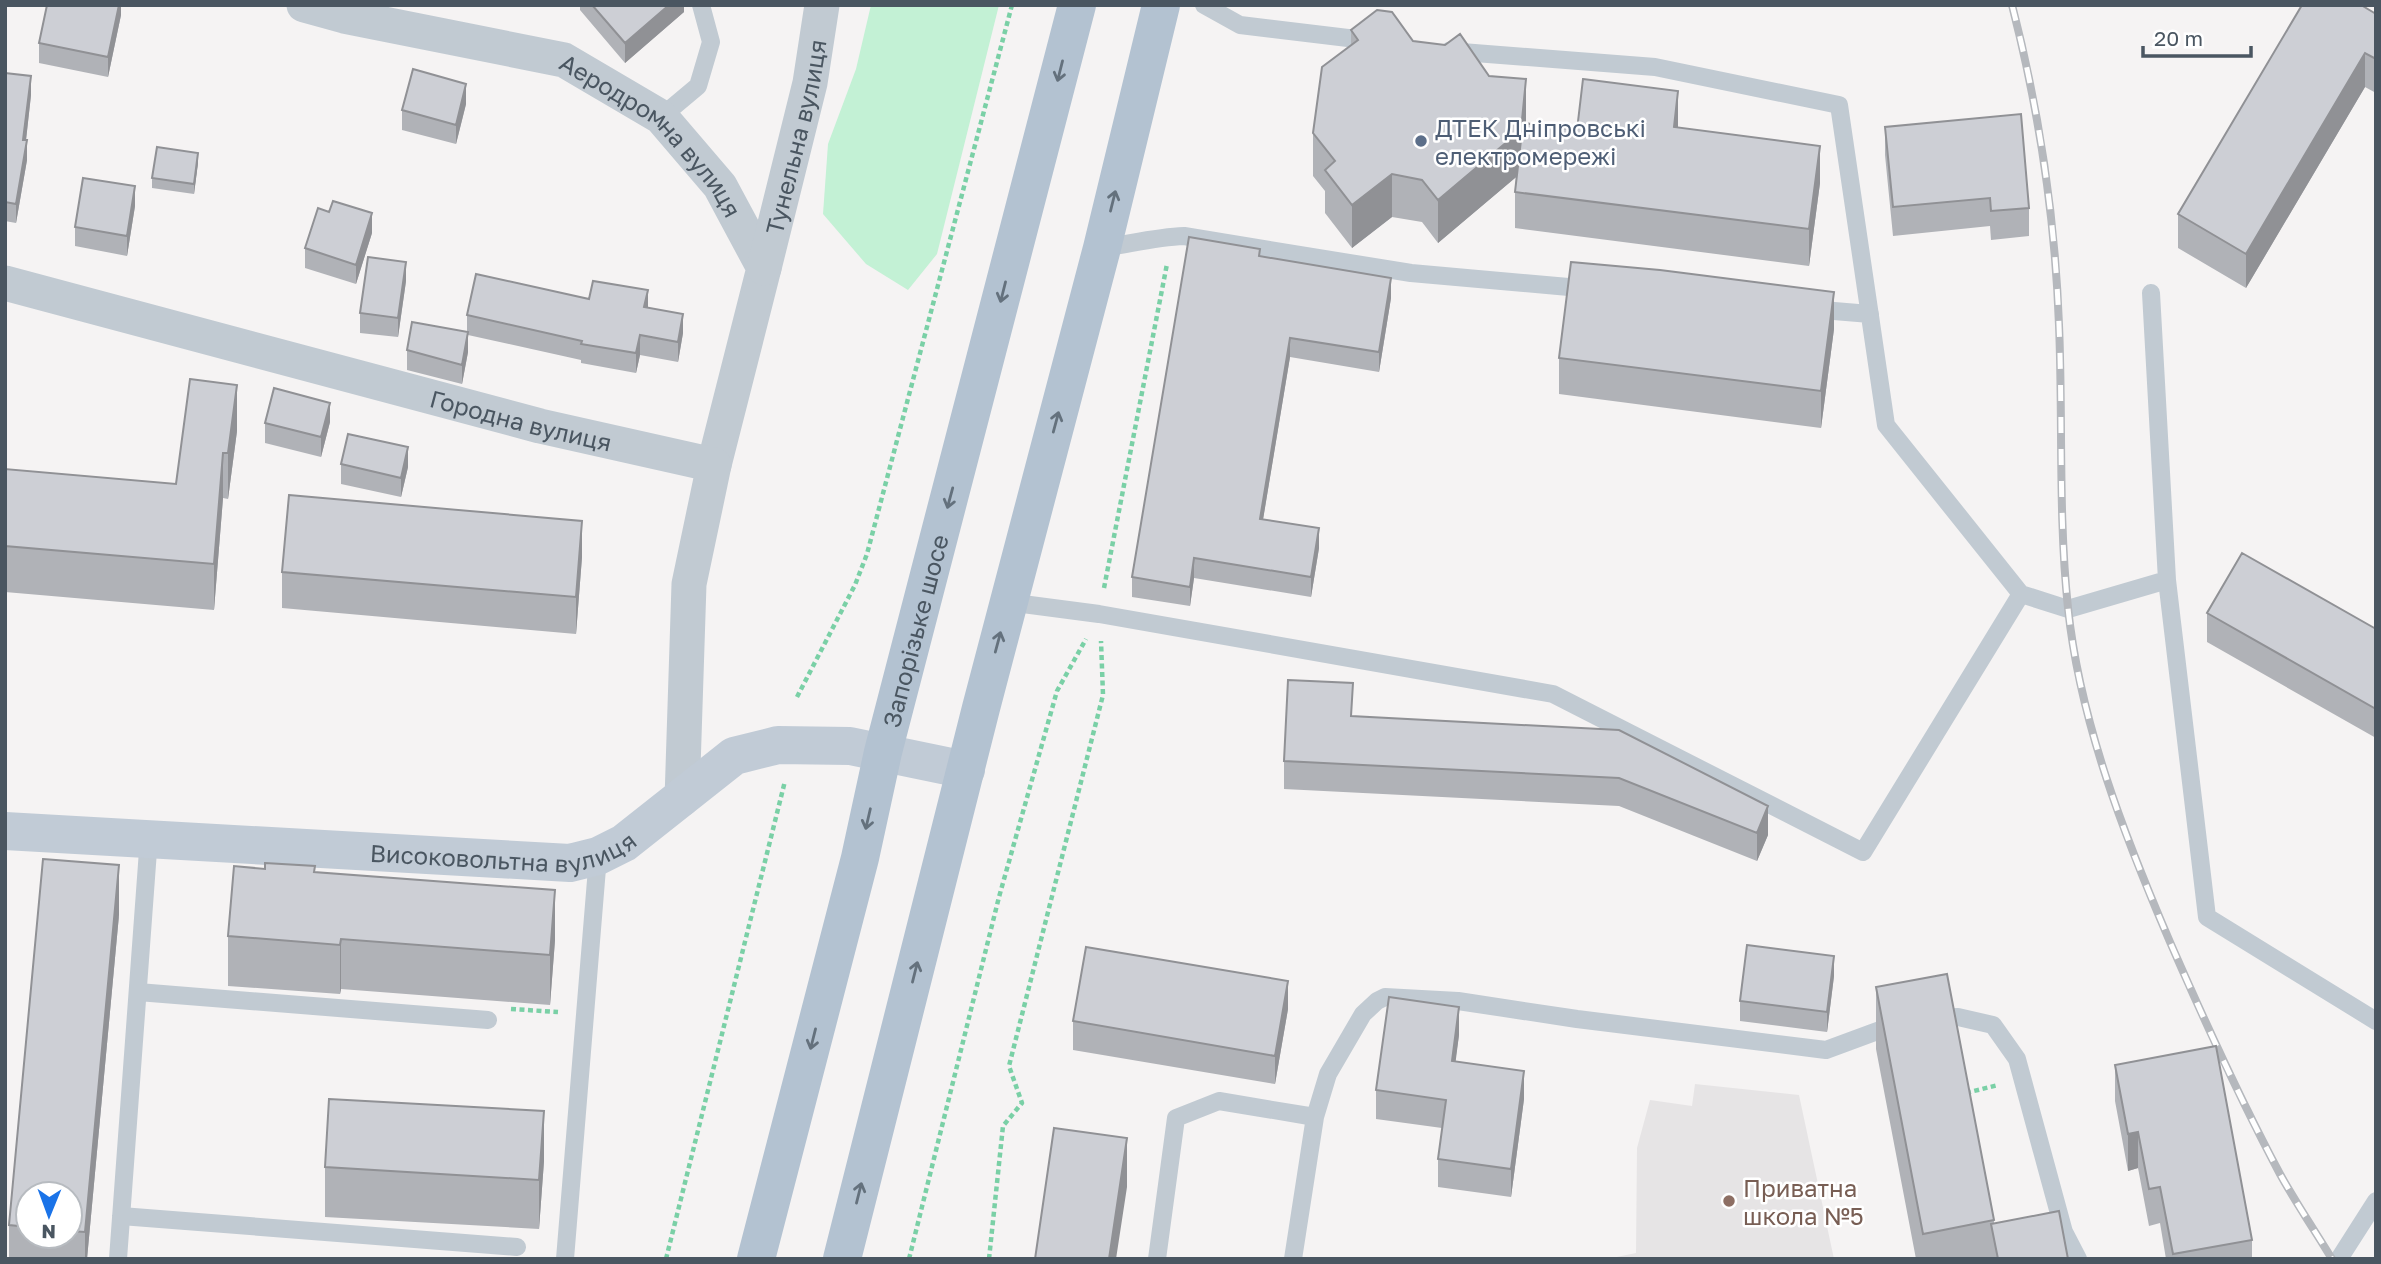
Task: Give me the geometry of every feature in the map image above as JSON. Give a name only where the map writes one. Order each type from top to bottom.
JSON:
[{"type":"main road","name":"Запорізьке шосе","points":[[756,1259],[860,858],[883,752],[1077,5]]},
{"type":"main road","points":[[842,1259],[1008,602],[1102,248],[1161,5]]},
{"type":"main road","name":"Високовольтна вулиця","points":[[5,831],[149,837],[570,863],[598,856],[624,843],[734,756],[778,745],[850,746],[966,770]]},
{"type":"street","name":"Аеродромна вулиця","points":[[304,5],[344,16],[564,60],[661,117],[720,186],[764,268]]},
{"type":"street","name":"Тунельна вулиця","points":[[764,268],[810,83],[822,5]]},
{"type":"street","points":[[682,799],[689,584],[714,465],[764,268]]},
{"type":"street","name":"Городна вулиця","points":[[5,283],[540,426],[714,465]]},
{"type":"lane","points":[[661,117],[698,86],[711,42],[701,5]]},
{"type":"lane","points":[[1204,5],[1240,25],[1390,44]]},
{"type":"lane","points":[[1431,48],[1656,67],[1839,105],[1886,425],[2021,594],[2068,609],[2166,580]]},
{"type":"lane","points":[[1102,248],[1159,237],[1185,236],[1411,273],[1606,290]]},
{"type":"lane","points":[[2151,293],[2166,580],[2207,917],[2376,1021]]},
{"type":"lane","points":[[1786,307],[1870,314]]},
{"type":"lane","points":[[1008,602],[1100,614],[1553,694],[1863,852],[2021,594]]},
{"type":"lane","points":[[118,1259],[149,837]]},
{"type":"lane","points":[[565,1259],[598,856]]},
{"type":"lane","points":[[138,992],[488,1020]]},
{"type":"lane","points":[[1293,1259],[1315,1117],[1328,1074],[1357,1023],[1371,1005],[1385,997],[1458,1001],[1590,1021],[1825,1050],[1908,1020],[1958,1017],[1993,1025],[2017,1059],[2064,1232],[2078,1259]]},
{"type":"lane","points":[[1157,1259],[1176,1118],[1219,1101],[1315,1117]]},
{"type":"lane","points":[[2339,1259],[2376,1201]]},
{"type":"lane","points":[[121,1216],[517,1247]]},
{"type":"path","points":[[797,697],[855,585],[867,554],[1012,5]]},
{"type":"path","points":[[989,1259],[1003,1126],[1022,1103],[1009,1066],[1103,695],[1100,614],[1168,258]]},
{"type":"path","points":[[909,1259],[999,897],[1056,691],[1100,614]]},
{"type":"path","points":[[666,1259],[787,773]]},
{"type":"path","points":[[488,1020],[499,1009],[584,1013]]},
{"type":"path","points":[[1958,1094],[2022,1080]]},
{"type":"shaded area","name":"Приватна школа №5","points":[[1695,1084],[1799,1095],[1834,1259],[1607,1259],[1636,1253],[1637,1148],[1650,1100],[1692,1106]]},
{"type":"green space","points":[[871,5],[999,5],[937,254],[908,290],[866,264],[823,214],[828,144],[856,69]]},
{"type":"building","points":[[47,5],[119,5],[108,57],[39,43]]},
{"type":"building","points":[[592,5],[669,5],[625,43]]},
{"type":"building","points":[[2302,5],[2361,5],[2376,14],[2376,59],[2365,53],[2246,254],[2178,214]]},
{"type":"building","name":"ДТЕК Дніпровські електромережі","points":[[1377,10],[1392,12],[1413,41],[1445,45],[1460,34],[1489,76],[1526,79],[1521,130],[1438,200],[1422,180],[1392,174],[1352,205],[1325,170],[1335,161],[1313,133],[1322,67],[1358,40],[1351,30]]},
{"type":"building","points":[[413,69],[466,84],[456,125],[402,110]]},
{"type":"building","points":[[5,73],[31,76],[23,140],[27,140],[16,204],[5,202]]},
{"type":"building","points":[[1583,79],[1678,91],[1674,127],[1820,146],[1809,229],[1515,192],[1523,123],[1577,130]]},
{"type":"building","points":[[2021,114],[2029,208],[1991,211],[1990,198],[1893,207],[1885,127]]},
{"type":"building","points":[[157,147],[198,153],[194,184],[152,178]]},
{"type":"building","points":[[83,178],[135,186],[127,236],[75,227]]},
{"type":"building","points":[[333,201],[372,213],[356,265],[305,248],[318,208],[329,212]]},
{"type":"building","points":[[1189,237],[1260,249],[1259,256],[1391,278],[1379,352],[1290,338],[1260,519],[1319,528],[1311,577],[1194,558],[1190,587],[1132,577]]},
{"type":"building","points":[[368,257],[406,262],[398,318],[360,313]]},
{"type":"building","points":[[1571,262],[1660,270],[1834,292],[1821,391],[1559,358]]},
{"type":"building","points":[[476,274],[589,299],[593,281],[648,290],[644,307],[683,314],[678,342],[640,335],[636,353],[581,344],[582,341],[467,315]]},
{"type":"building","points":[[412,322],[468,332],[462,365],[407,350]]},
{"type":"building","points":[[190,379],[237,385],[228,453],[223,453],[214,564],[5,546],[5,469],[176,484]]},
{"type":"building","points":[[274,388],[330,403],[321,437],[265,423]]},
{"type":"building","points":[[348,434],[408,447],[401,478],[341,464]]},
{"type":"building","points":[[289,495],[582,521],[576,597],[282,572]]},
{"type":"building","points":[[2242,553],[2376,629],[2376,709],[2207,613]]},
{"type":"building","points":[[1288,680],[1353,683],[1351,716],[1619,730],[1768,806],[1757,833],[1619,778],[1284,761]]},
{"type":"building","points":[[43,859],[119,865],[85,1232],[84,1180],[14,1180],[14,1226],[9,1225]]},
{"type":"building","points":[[265,863],[315,866],[314,872],[555,890],[550,955],[341,939],[340,945],[228,936],[234,866],[265,869]]},
{"type":"building","points":[[1747,945],[1834,956],[1827,1012],[1740,1001]]},
{"type":"building","points":[[1086,947],[1288,981],[1275,1056],[1073,1021]]},
{"type":"building","points":[[1947,974],[1994,1220],[1923,1234],[1876,987]]},
{"type":"building","points":[[1389,997],[1459,1007],[1452,1061],[1524,1071],[1511,1169],[1438,1159],[1446,1100],[1376,1090]]},
{"type":"building","points":[[2216,1046],[2252,1240],[2173,1254],[2160,1187],[2149,1189],[2138,1132],[2128,1134],[2115,1065]]},
{"type":"building","points":[[329,1099],[544,1111],[539,1180],[325,1167]]},
{"type":"building","points":[[1054,1128],[1127,1138],[1109,1259],[1035,1259]]},
{"type":"building","points":[[2059,1211],[2068,1259],[1998,1259],[1991,1224]]},
{"type":"railway","points":[[2012,5],[2038,124],[2054,244],[2059,325],[2065,573],[2074,651],[2083,694],[2121,820],[2183,971],[2265,1146],[2332,1259]]},
{"type":"place","name":"ДТЕК Дніпровські електромережі","points":[[1421,141]]},
{"type":"place","name":"Приватна школа №5","points":[[1729,1201]]}]
